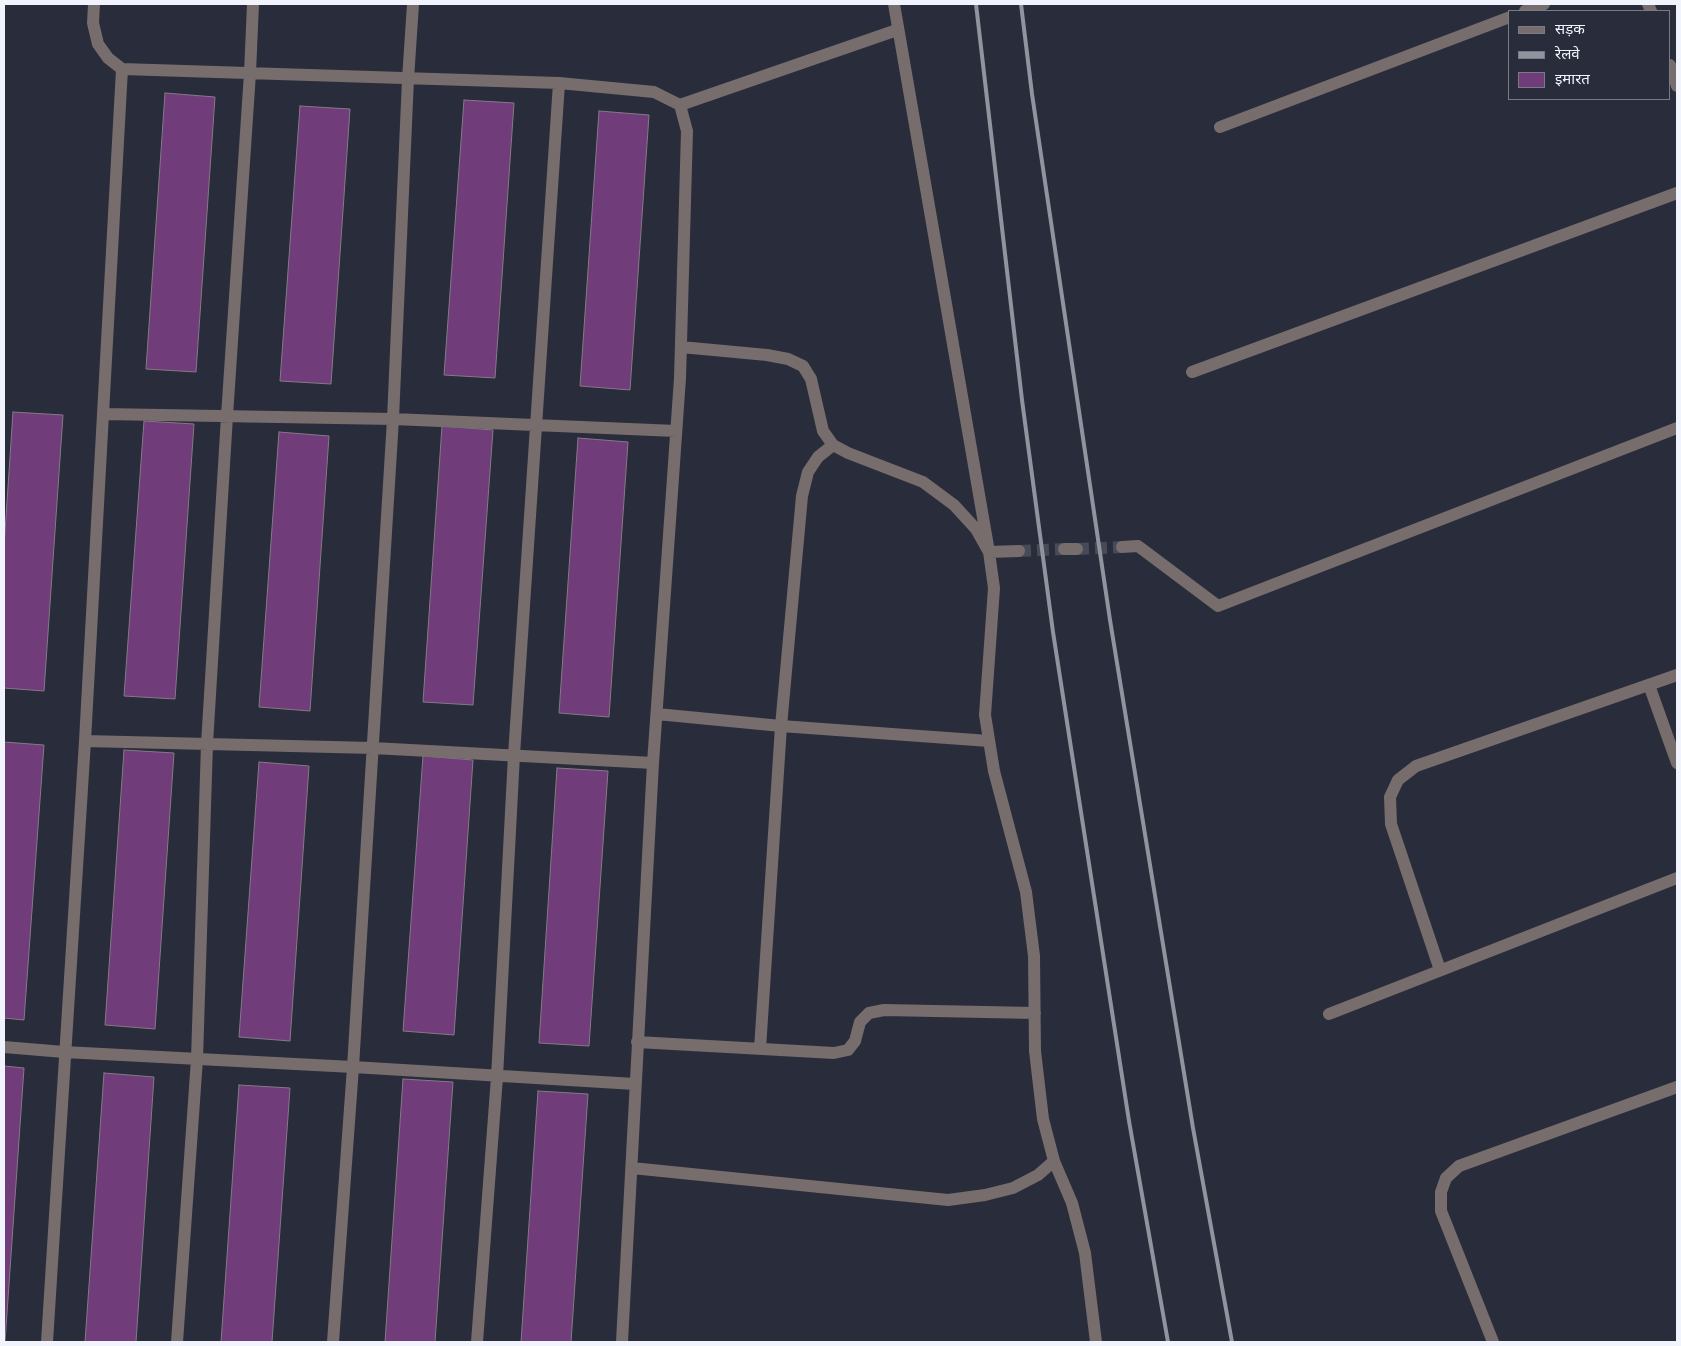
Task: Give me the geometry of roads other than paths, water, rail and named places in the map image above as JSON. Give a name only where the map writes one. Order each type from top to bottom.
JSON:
[{"type":"street","points":[[94,4],[93,22],[98,44],[108,58],[122,69],[559,83],[654,92],[680,105],[897,30]]},
{"type":"street","points":[[177,1342],[197,1059],[208,744],[253,4]]},
{"type":"street","points":[[333,1342],[393,419],[412,4]]},
{"type":"street","points":[[894,4],[994,588],[985,715],[994,771],[1026,892],[1034,956],[1035,1051],[1044,1119],[1054,1161],[1072,1204],[1086,1253],[1096,1342]]},
{"type":"street","points":[[1527,10],[1544,4]]},
{"type":"street","points":[[1220,127],[1508,18]]},
{"type":"street","points":[[1671,68],[1677,86]]},
{"type":"street","points":[[47,1342],[85,741],[122,69]]},
{"type":"street","points":[[477,1342],[497,1077],[514,755],[559,83]]},
{"type":"street","points":[[622,1342],[653,762],[681,347],[687,131],[680,105]]},
{"type":"street","points":[[1192,372],[1677,193]]},
{"type":"street","points":[[681,347],[767,354],[788,359],[803,366],[811,379],[823,431],[833,445],[848,453],[923,482],[954,505],[976,529],[989,552]]},
{"type":"street","points":[[103,414],[393,419],[676,431]]},
{"type":"street","points":[[1122,547],[1138,546],[1218,606],[1677,428]]},
{"type":"street","points":[[760,1049],[781,726],[802,496],[808,472],[818,457],[833,445]]},
{"type":"street","points":[[989,552],[1019,551]]},
{"type":"street","points":[[1440,970],[1391,824],[1390,797],[1398,780],[1416,766],[1677,675]]},
{"type":"street","points":[[1649,685],[1677,763]]},
{"type":"street","points":[[657,714],[781,726],[989,741]]},
{"type":"street","points":[[85,741],[373,748],[653,762]]},
{"type":"street","points":[[1328,1014],[1677,878]]},
{"type":"street","points":[[637,1042],[834,1053],[848,1050],[856,1041],[860,1022],[869,1013],[884,1010],[1035,1013]]},
{"type":"street","points":[[4,1048],[352,1066],[497,1077],[635,1084]]},
{"type":"street","points":[[1493,1342],[1441,1211],[1441,1192],[1446,1178],[1459,1166],[1677,1087]]},
{"type":"street","points":[[632,1168],[948,1200],[986,1195],[1013,1188],[1038,1175],[1054,1161]]},
{"type":"tunnel","points":[[1077,549],[1122,547]]},
{"type":"tunnel","points":[[1019,551],[1064,549]]},
{"type":"railway","points":[[976,4],[1022,400],[1053,632],[1129,1121],[1168,1342]]},
{"type":"railway","points":[[1021,4],[1032,94],[1110,620],[1193,1128],[1232,1342]]}]
